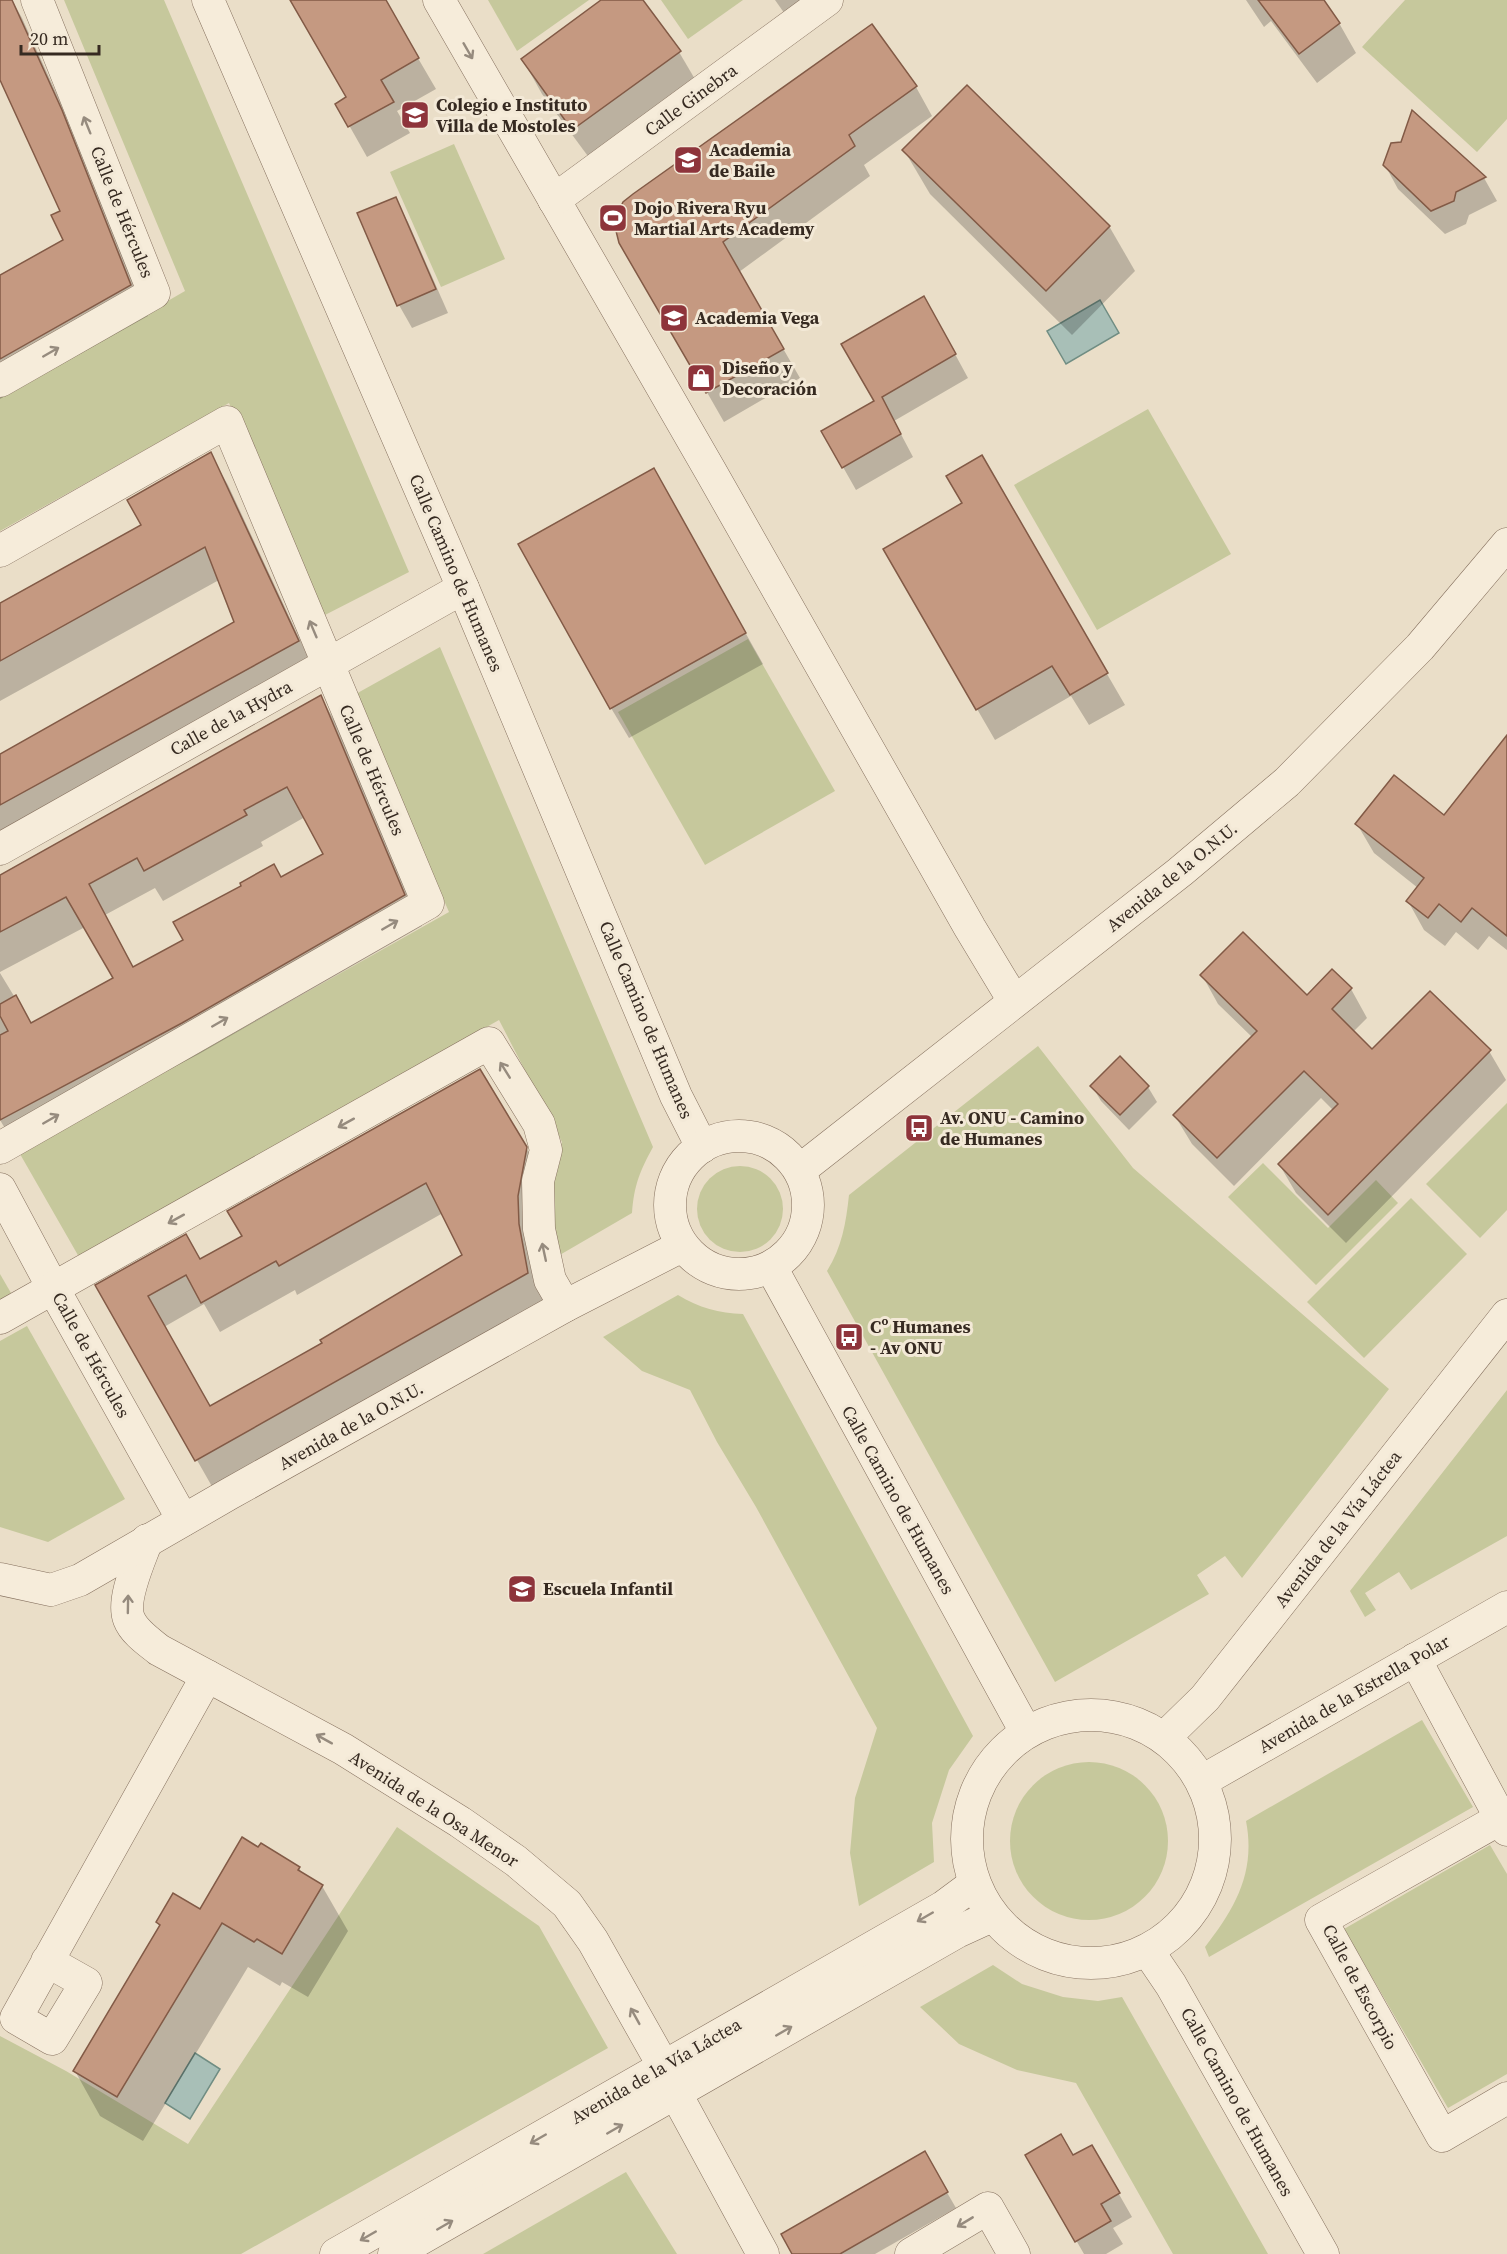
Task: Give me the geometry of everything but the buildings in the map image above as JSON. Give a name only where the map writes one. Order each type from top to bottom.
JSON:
[{"type":"street","name":"Calle de Hércules","points":[[0,381],[154,293],[37,0]]},
{"type":"street","name":"Calle Camino de Humanes","points":[[208,0],[464,588],[676,1096],[702,1147]]},
{"type":"street","points":[[439,0],[1014,1001]]},
{"type":"street","name":"Calle Ginebra","points":[[554,200],[827,0]]},
{"type":"street","name":"Calle de Hércules","points":[[0,551],[227,422],[428,903],[0,1148]]},
{"type":"street","name":"Avenida de la O.N.U.","points":[[800,1170],[1180,872],[1287,782],[1420,647],[1507,544]]},
{"type":"street","name":"Calle de la Hydra","points":[[0,849],[464,588]]},
{"type":"street","points":[[0,1318],[489,1043],[539,1124],[546,1150],[538,1181],[539,1229],[550,1280],[565,1306]]},
{"type":"street","points":[[756,1137],[773,1144],[788,1155],[800,1170],[808,1191],[809,1214],[802,1235],[789,1254],[771,1267],[747,1275],[723,1273],[700,1263],[682,1246],[672,1226],[669,1203],[674,1181],[685,1162],[702,1147],[718,1138],[756,1137]]},
{"type":"street","name":"Calle de Hércules","points":[[0,1189],[183,1520]]},
{"type":"street","name":"Avenida de la O.N.U.","points":[[9,1581],[51,1590],[67,1586],[565,1306],[682,1246]]},
{"type":"street","name":"Calle Camino de Humanes","points":[[771,1267],[1026,1732]]},
{"type":"street","name":"Avenida de la Vía Láctea","points":[[1164,1738],[1205,1698],[1507,1315]]},
{"type":"street","name":"Avenida de la Osa Menor","points":[[147,1540],[129,1593],[127,1606],[129,1620],[142,1636],[159,1650],[344,1749],[460,1822],[516,1861],[567,1904],[593,1941],[763,2254]]},
{"type":"street","name":"Avenida de la Estrella Polar","points":[[1202,1781],[1507,1607]]},
{"type":"street","name":"Calle de Escorpio","points":[[1415,1659],[1505,1821],[1321,1920],[1442,2136],[1507,2098]]},
{"type":"street","points":[[47,1961],[207,1676]]},
{"type":"street","points":[[1096,1715],[1132,1721],[1164,1738],[1185,1757],[1202,1781],[1214,1818],[1215,1858],[1203,1895],[1180,1927],[1148,1951],[1121,1960],[1092,1964],[1064,1961],[1036,1952],[1012,1936],[992,1916],[974,1884],[966,1842],[972,1799],[993,1761],[1026,1732],[1060,1718],[1096,1715]]},
{"type":"street","name":"Avenida de la Vía Láctea","points":[[394,2254],[943,1907],[974,1884]]},
{"type":"street","name":"Avenida de la Vía Láctea","points":[[336,2254],[957,1932],[992,1916]]},
{"type":"street","name":"Calle Camino de Humanes","points":[[1148,1951],[1171,1985],[1323,2254]]},
{"type":"street","points":[[911,2254],[988,2208],[1014,2254]]},
{"type":"green space","points":[[64,0],[164,0],[409,572],[323,616],[229,403],[0,531],[0,398],[185,291]]},
{"type":"green space","points":[[488,0],[589,0],[517,51]]},
{"type":"green space","points":[[661,0],[743,0],[688,39]]},
{"type":"green space","points":[[1405,0],[1507,0],[1507,119],[1477,152],[1362,47]]},
{"type":"green space","points":[[454,144],[505,259],[441,287],[390,172]]},
{"type":"green space","points":[[1148,409],[1231,554],[1097,630],[1014,485]]},
{"type":"green space","points":[[748,639],[835,791],[705,865],[618,712]]},
{"type":"green space","points":[[440,647],[653,1147],[638,1178],[632,1213],[558,1256],[551,1214],[554,1177],[562,1142],[499,1020],[79,1257],[20,1154],[449,912],[354,695]]},
{"type":"green space","points":[[1038,1046],[1133,1168],[1389,1389],[1242,1578],[1225,1556],[1197,1575],[1209,1594],[1055,1682],[827,1271],[843,1235],[849,1195]]},
{"type":"green space","points":[[1507,1103],[1507,1210],[1480,1238],[1426,1184]]},
{"type":"green space","points":[[1263,1163],[1328,1228],[1376,1180],[1398,1203],[1316,1285],[1228,1197]]},
{"type":"green space","points":[[740,1166],[764,1173],[776,1185],[783,1209],[776,1233],[764,1245],[740,1252],[716,1245],[704,1233],[697,1209],[704,1185],[716,1173]]},
{"type":"green space","points":[[1411,1198],[1467,1254],[1364,1358],[1307,1302]]},
{"type":"green space","points":[[0,1274],[11,1293],[0,1300]]},
{"type":"green space","points":[[678,1295],[709,1309],[743,1314],[973,1736],[949,1770],[932,1823],[934,1862],[859,1906],[850,1853],[855,1798],[877,1728],[690,1390],[642,1371],[603,1337]]},
{"type":"green space","points":[[27,1326],[125,1499],[48,1542],[0,1527],[0,1341]]},
{"type":"green space","points":[[1507,1390],[1507,1536],[1411,1590],[1399,1572],[1365,1593],[1376,1610],[1365,1617],[1350,1591]]},
{"type":"green space","points":[[1422,1720],[1473,1807],[1209,1957],[1205,1947],[1234,1904],[1241,1889],[1248,1857],[1246,1821]]},
{"type":"green space","points":[[1089,1762],[1119,1768],[1133,1775],[1145,1785],[1155,1797],[1162,1811],[1168,1841],[1162,1871],[1155,1885],[1145,1897],[1133,1907],[1119,1914],[1089,1920],[1059,1914],[1045,1907],[1033,1897],[1023,1885],[1016,1871],[1010,1841],[1016,1811],[1023,1797],[1033,1785],[1045,1775],[1059,1768]]},
{"type":"green space","points":[[397,1827],[539,1926],[608,2048],[241,2254],[0,2254],[0,2036],[66,2071],[188,2144]]},
{"type":"green space","points":[[1490,1845],[1507,1874],[1507,2074],[1448,2108],[1344,1929]]},
{"type":"green space","points":[[993,1965],[1022,1984],[1063,1997],[1098,2001],[1122,1997],[1268,2254],[1173,2254],[1076,2083],[1017,2070],[959,2044],[920,2007]]},
{"type":"green space","points":[[626,2172],[677,2254],[483,2254]]},
{"type":"water","points":[[1100,300],[1119,333],[1066,364],[1047,331]]},
{"type":"water","points":[[195,2053],[220,2069],[190,2119],[165,2103]]},
{"type":"place","name":"Colegio e Instituto Villa de Mostoles","points":[[415,115]]},
{"type":"place","name":"Academia de Baile","points":[[688,160]]},
{"type":"place","name":"Dojo Rivera Ryu Martial Arts Academy","points":[[613,218]]},
{"type":"place","name":"Academia Vega","points":[[674,318]]},
{"type":"place","name":"Diseño y Decoración","points":[[701,378]]},
{"type":"place","name":"Av. ONU - Camino de Humanes","points":[[919,1128]]},
{"type":"place","name":"Cº Humanes - Av ONU","points":[[849,1337]]},
{"type":"place","name":"Escuela Infantil","points":[[522,1589]]}]
